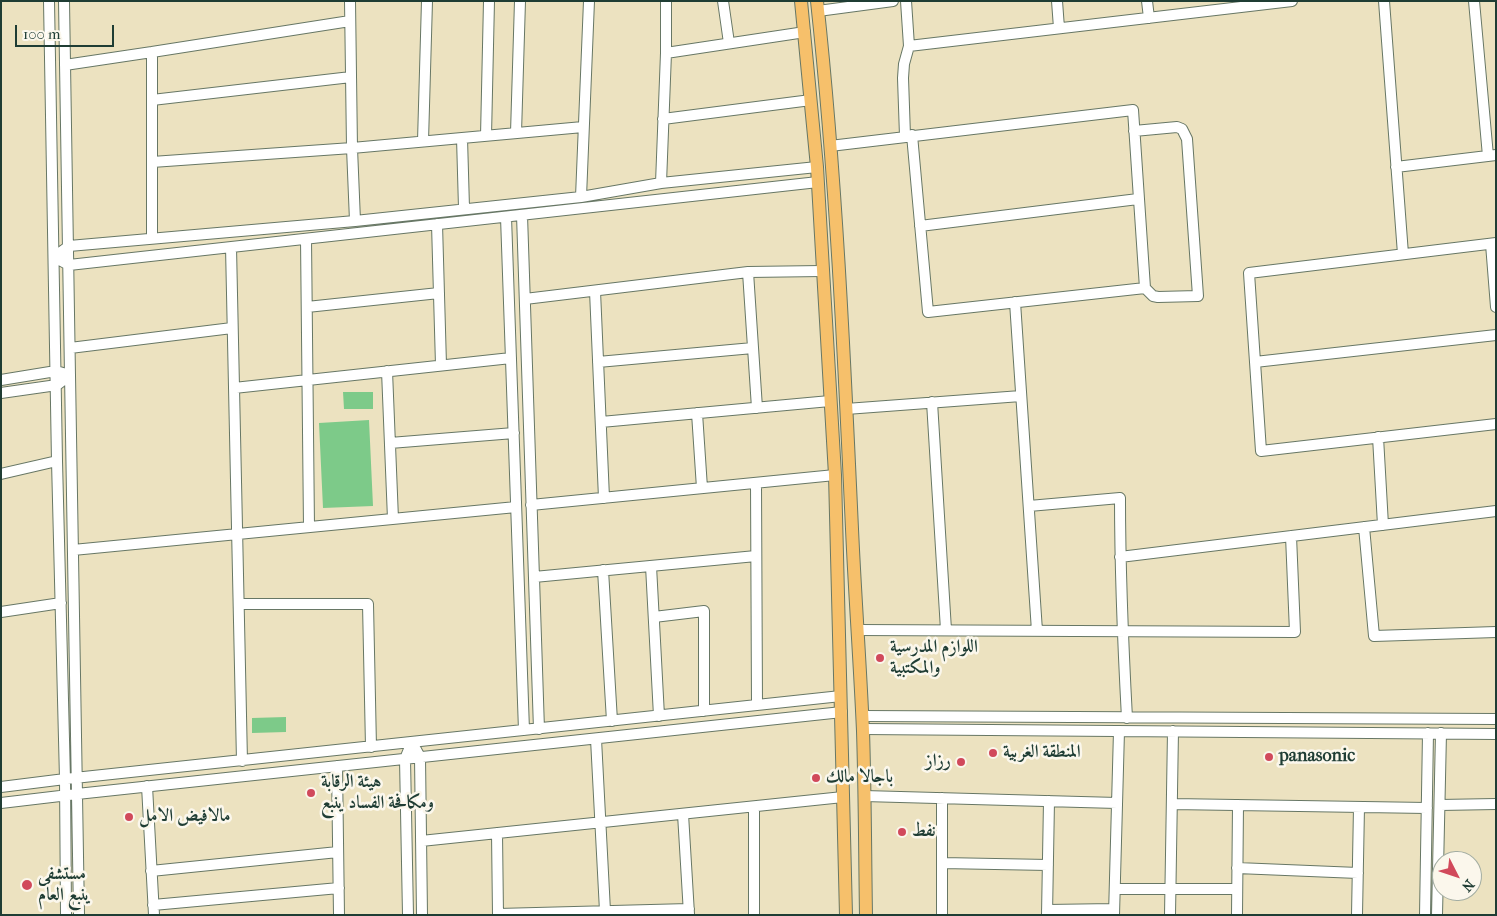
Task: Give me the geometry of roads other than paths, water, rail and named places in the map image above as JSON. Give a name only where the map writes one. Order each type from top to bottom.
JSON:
[{"type":"main road","points":[[801,1],[817,166],[835,475],[846,915]]},
{"type":"main road","points":[[817,6],[835,214],[846,409],[862,723],[866,915]]},
{"type":"street","points":[[49,1],[65,780],[66,915]]},
{"type":"street","points":[[64,1],[79,915]]},
{"type":"street","points":[[350,1],[354,221]]},
{"type":"street","points":[[486,136],[489,1]]},
{"type":"street","points":[[516,133],[520,1]]},
{"type":"street","points":[[581,196],[589,1]]},
{"type":"street","points":[[661,183],[666,1]]},
{"type":"street","points":[[724,1],[730,43]]},
{"type":"street","points":[[817,6],[893,1]]},
{"type":"street","points":[[906,1],[909,46],[904,64],[903,78],[928,312],[1144,288]]},
{"type":"street","points":[[1057,1],[1059,28]]},
{"type":"street","points":[[1147,1],[1149,18]]},
{"type":"street","points":[[909,46],[1292,1]]},
{"type":"street","points":[[1384,1],[1403,254]]},
{"type":"street","points":[[1396,167],[1492,155],[1474,1]]},
{"type":"street","points":[[423,141],[429,2]]},
{"type":"street","points":[[65,64],[350,21]]},
{"type":"street","points":[[666,53],[805,32]]},
{"type":"street","points":[[152,52],[152,238]]},
{"type":"street","points":[[152,100],[351,77]]},
{"type":"street","points":[[663,119],[811,100]]},
{"type":"street","points":[[830,146],[1133,110],[1134,131],[1138,199],[1144,288],[1153,296],[1158,297],[1198,296],[1187,139],[1182,129],[1177,127],[1134,131]]},
{"type":"street","points":[[152,162],[352,148],[583,127]]},
{"type":"street","points":[[462,138],[464,208]]},
{"type":"street","points":[[54,257],[69,246],[354,221],[581,196],[661,183],[817,166]]},
{"type":"street","points":[[54,257],[69,265],[818,182]]},
{"type":"street","points":[[920,226],[1138,199]]},
{"type":"street","points":[[522,215],[539,729]]},
{"type":"street","points":[[506,217],[524,730]]},
{"type":"street","points":[[437,224],[441,365]]},
{"type":"street","points":[[306,239],[309,527]]},
{"type":"street","points":[[1496,307],[1494,243],[1249,273],[1261,451],[1496,424]]},
{"type":"street","points":[[231,247],[242,761]]},
{"type":"street","points":[[525,299],[748,272],[822,271]]},
{"type":"street","points":[[748,272],[757,408]]},
{"type":"street","points":[[595,291],[604,498]]},
{"type":"street","points":[[307,307],[439,293]]},
{"type":"street","points":[[1014,302],[1037,631]]},
{"type":"street","points":[[70,348],[232,328]]},
{"type":"street","points":[[1255,362],[1496,335]]},
{"type":"street","points":[[598,362],[753,348]]},
{"type":"street","points":[[234,388],[511,358]]},
{"type":"street","points":[[387,371],[393,519]]},
{"type":"street","points":[[1,380],[56,372],[70,375]]},
{"type":"street","points":[[1,393],[56,385],[70,375]]},
{"type":"street","points":[[512,393],[528,393]]},
{"type":"street","points":[[846,409],[1021,396]]},
{"type":"street","points":[[600,422],[830,401]]},
{"type":"street","points":[[932,402],[946,630]]},
{"type":"street","points":[[697,413],[702,488]]},
{"type":"street","points":[[390,443],[514,433]]},
{"type":"street","points":[[1378,437],[1383,525]]},
{"type":"street","points":[[1,474],[57,462]]},
{"type":"street","points":[[531,505],[835,475]]},
{"type":"street","points":[[756,483],[756,705]]},
{"type":"street","points":[[1029,506],[1120,498],[1122,632],[1127,718]]},
{"type":"street","points":[[73,550],[516,507]]},
{"type":"street","points":[[1120,557],[1496,511]]},
{"type":"street","points":[[1364,527],[1374,636],[1496,632]]},
{"type":"street","points":[[856,630],[1295,632],[1291,536]]},
{"type":"street","points":[[534,577],[756,556]]},
{"type":"street","points":[[651,566],[659,716]]},
{"type":"street","points":[[603,570],[612,721]]},
{"type":"street","points":[[1,612],[61,603]]},
{"type":"street","points":[[239,604],[368,604],[371,747]]},
{"type":"street","points":[[654,617],[704,611],[704,711]]},
{"type":"street","points":[[1,787],[841,696]]},
{"type":"street","points":[[1,803],[842,712]]},
{"type":"street","points":[[862,723],[1127,718],[1496,719]]},
{"type":"street","points":[[862,723],[1119,731],[1496,734]]},
{"type":"street","points":[[1049,801],[1047,912],[1114,912],[1119,731]]},
{"type":"street","points":[[1170,915],[1173,731]]},
{"type":"street","points":[[1425,915],[1428,734]]},
{"type":"street","points":[[1437,915],[1441,734]]},
{"type":"street","points":[[596,739],[604,911]]},
{"type":"street","points":[[412,742],[420,757],[422,915]]},
{"type":"street","points":[[408,915],[404,759],[412,742]]},
{"type":"street","points":[[337,766],[339,915]]},
{"type":"street","points":[[147,786],[153,910],[339,888]]},
{"type":"street","points":[[864,796],[1117,803]]},
{"type":"street","points":[[421,841],[843,797]]},
{"type":"street","points":[[942,798],[942,915]]},
{"type":"street","points":[[1172,804],[1427,808]]},
{"type":"street","points":[[1440,805],[1496,804]]},
{"type":"street","points":[[1237,915],[1238,805]]},
{"type":"street","points":[[754,807],[754,915]]},
{"type":"street","points":[[1357,915],[1359,807]]},
{"type":"street","points":[[497,833],[498,915],[604,911],[689,912],[683,814]]},
{"type":"street","points":[[151,871],[338,852]]},
{"type":"street","points":[[942,863],[1048,865]]},
{"type":"street","points":[[1237,868],[1358,873]]},
{"type":"street","points":[[1115,889],[1237,889]]},
{"type":"place","name":"اللوازم المدرسية والمكتبية","points":[[880,658]]},
{"type":"place","name":"المنطقة الغربية","points":[[993,753]]},
{"type":"place","name":"panasonic","points":[[1269,757]]},
{"type":"place","name":"رزاز","points":[[961,762]]},
{"type":"place","name":"باجالا مالك","points":[[816,778]]},
{"type":"place","name":"هيئة الرقابة ومكافحة الفساد ينبع","points":[[311,793]]},
{"type":"place","name":"مالافيض الامل","points":[[129,817]]},
{"type":"place","name":"نفط","points":[[902,832]]},
{"type":"place","name":"مستشفى ينبع العام","points":[[27,885]]}]
